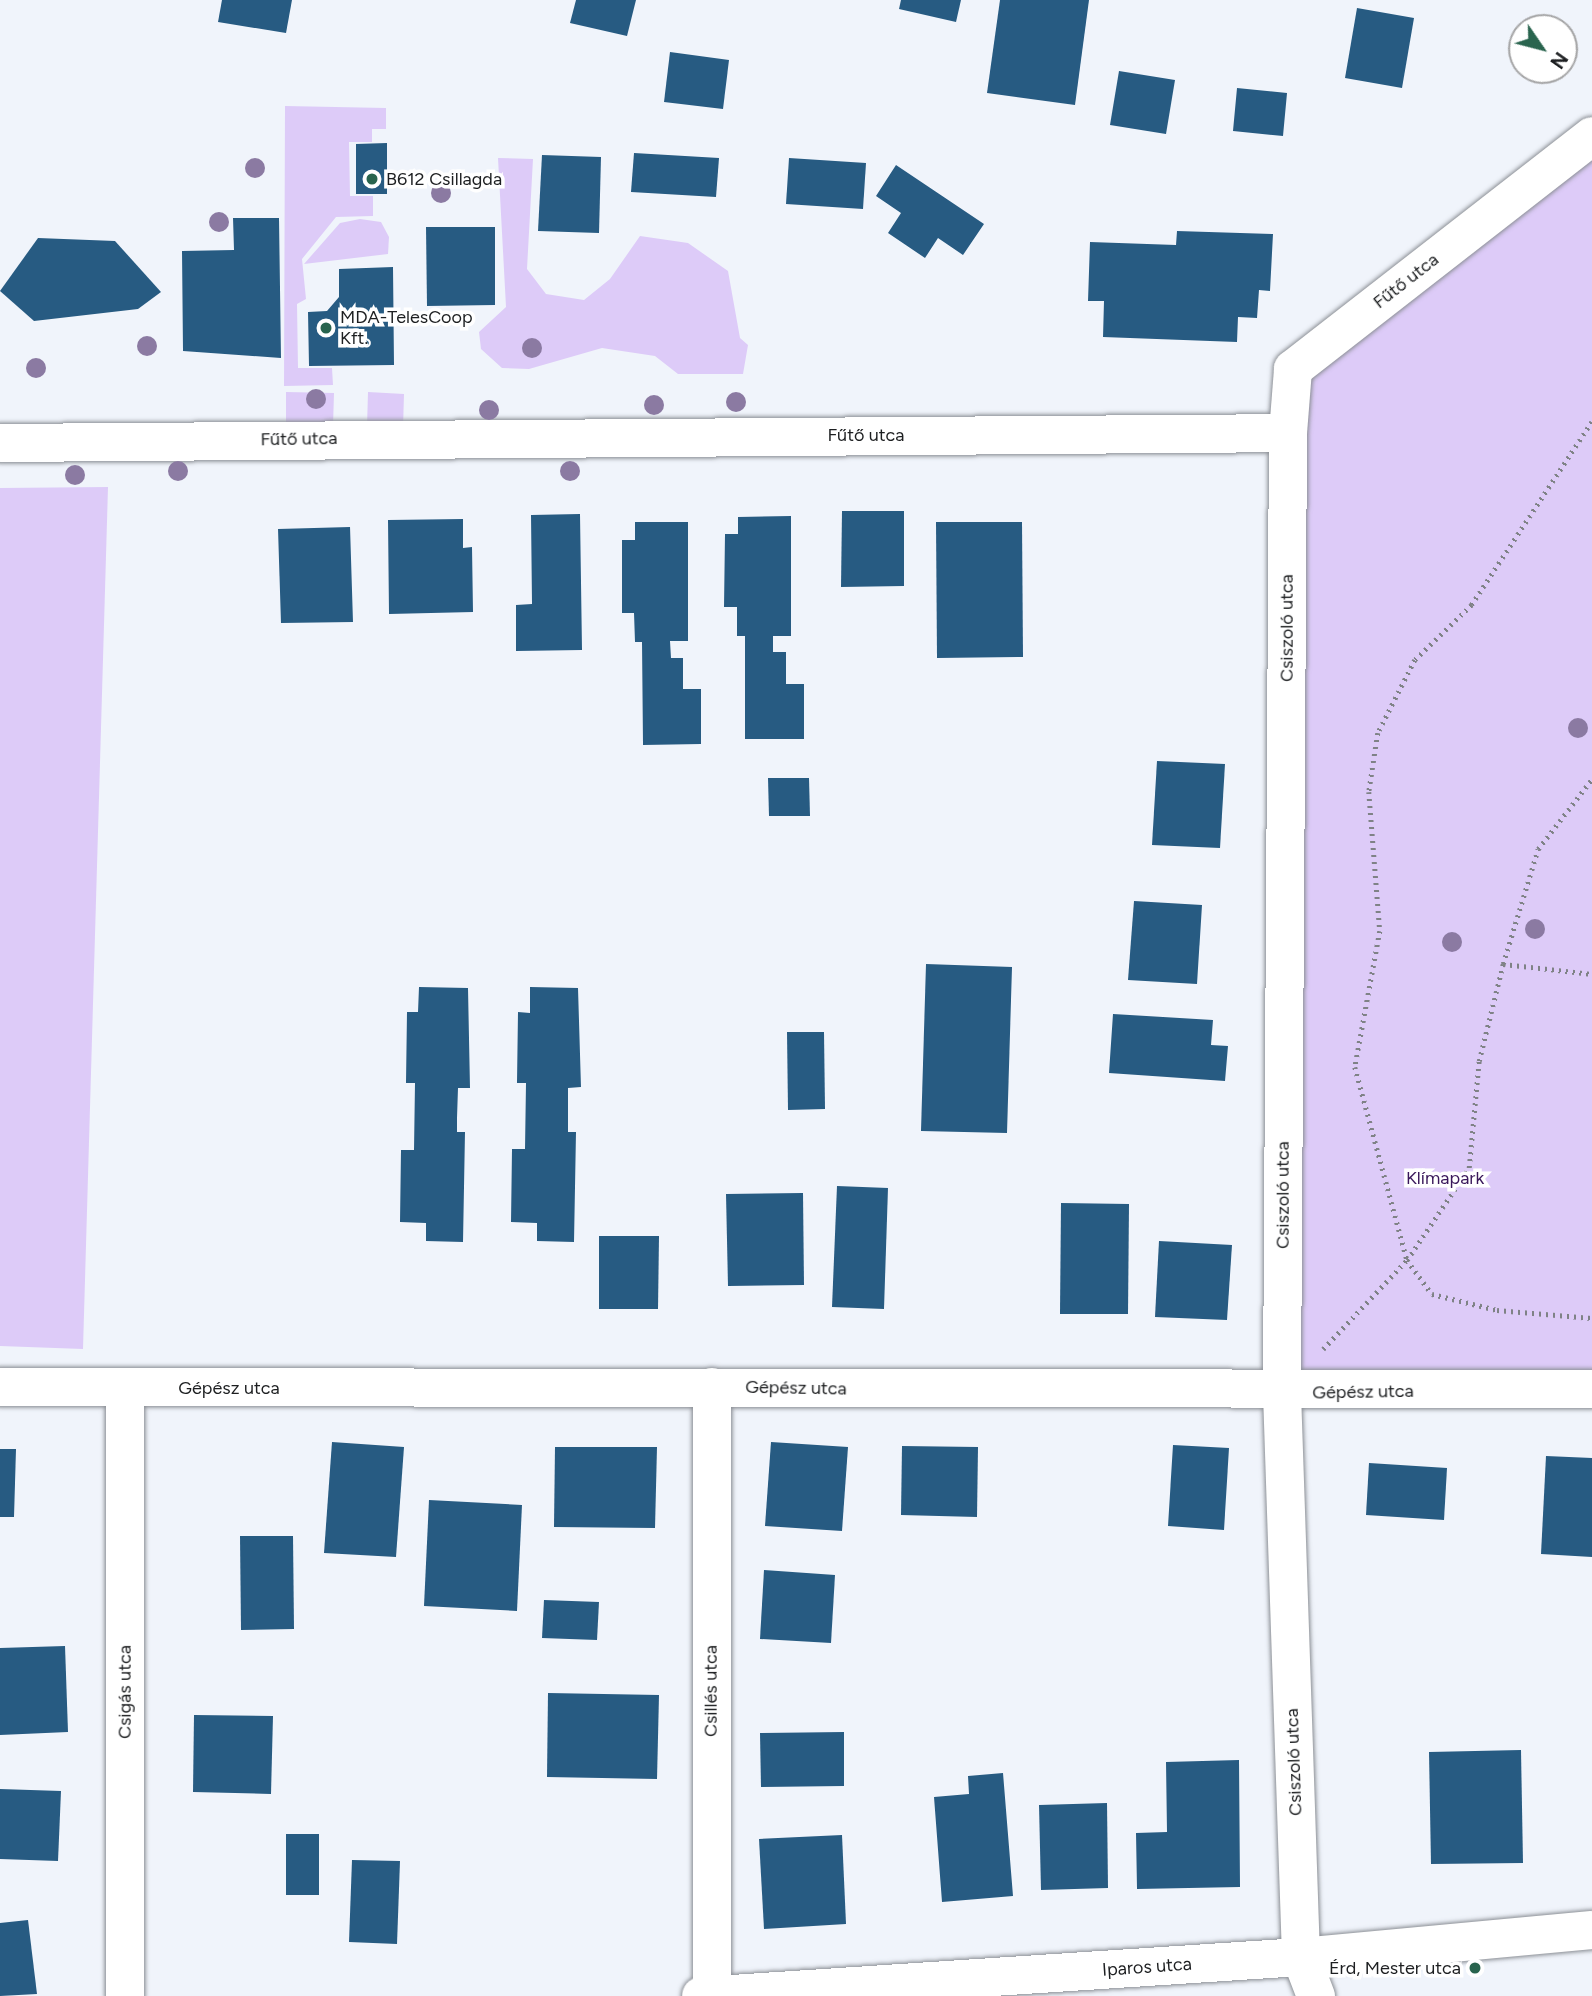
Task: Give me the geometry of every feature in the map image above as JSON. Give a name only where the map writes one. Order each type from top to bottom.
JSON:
[{"type":"street","name":"Fűtő utca","points":[[0,443],[1289,433],[1293,369],[1592,136]]},
{"type":"street","name":"Csiszoló utca","points":[[1289,433],[1282,1393],[1301,1957]]},
{"type":"street","name":"Gépész utca","points":[[0,1387],[712,1387],[1282,1393],[1592,1390]]},
{"type":"street","name":"Csillés utca","points":[[712,1387],[712,1996]]},
{"type":"street","name":"Csigás utca","points":[[125,1389],[125,1996]]},
{"type":"street","name":"Iparos utca","points":[[701,1996],[1301,1957],[1592,1930]]},
{"type":"street","points":[[1301,1957],[1317,1996]]},
{"type":"path","points":[[1592,422],[1472,605],[1415,660],[1378,733],[1369,792],[1380,932],[1355,1067],[1407,1259],[1432,1294],[1497,1310],[1592,1318]]},
{"type":"path","points":[[1282,1393],[1407,1259],[1469,1168],[1479,1061],[1503,964],[1538,849],[1592,779]]},
{"type":"path","points":[[1503,964],[1592,974]]},
{"type":"green space","points":[[285,106],[386,108],[386,129],[372,129],[372,142],[349,142],[350,196],[373,196],[373,216],[336,217],[302,259],[306,299],[297,304],[298,368],[332,368],[333,385],[284,386]]},
{"type":"green space","name":"Klímapark","points":[[1592,154],[1592,1373],[1297,1375],[1306,381]]},
{"type":"green space","points":[[498,158],[533,159],[527,269],[546,294],[584,300],[610,279],[640,236],[688,243],[728,271],[740,338],[748,345],[743,374],[678,374],[655,356],[602,348],[529,369],[502,368],[481,349],[479,332],[506,307]]},
{"type":"green space","points":[[360,219],[381,222],[389,237],[388,254],[304,264],[340,223]]},
{"type":"green space","points":[[286,392],[334,393],[333,426],[286,426]]},
{"type":"green space","points":[[368,392],[404,394],[403,428],[367,427]]},
{"type":"green space","points":[[108,487],[83,1349],[0,1346],[0,488]]},
{"type":"building","points":[[222,0],[292,0],[286,33],[218,22]]},
{"type":"building","points":[[576,0],[636,0],[627,36],[570,23]]},
{"type":"building","points":[[901,0],[961,0],[956,22],[899,9]]},
{"type":"building","points":[[1000,0],[1089,0],[1075,105],[987,93]]},
{"type":"building","points":[[1357,8],[1414,18],[1402,88],[1345,78]]},
{"type":"building","points":[[670,52],[729,60],[723,109],[664,102]]},
{"type":"building","points":[[1119,71],[1175,80],[1166,134],[1110,125]]},
{"type":"building","points":[[1237,88],[1287,93],[1283,136],[1233,131]]},
{"type":"building","points":[[387,143],[387,194],[356,194],[356,144]]},
{"type":"building","points":[[634,153],[719,158],[716,197],[631,192]]},
{"type":"building","points":[[542,155],[601,157],[599,233],[538,231]]},
{"type":"building","points":[[789,158],[866,163],[863,209],[786,204]]},
{"type":"building","points":[[896,165],[984,224],[963,255],[938,238],[925,258],[888,233],[901,213],[876,196]]},
{"type":"building","points":[[233,218],[279,218],[281,358],[183,351],[182,251],[234,250]]},
{"type":"building","points":[[426,227],[495,227],[495,305],[427,306]]},
{"type":"building","points":[[1177,231],[1273,234],[1270,291],[1259,290],[1257,318],[1238,317],[1237,342],[1103,337],[1104,301],[1088,301],[1090,242],[1176,245]]},
{"type":"building","points":[[38,238],[115,241],[161,292],[138,309],[34,321],[0,291]]},
{"type":"building","points":[[393,267],[394,365],[309,366],[308,312],[327,311],[339,297],[339,269]]},
{"type":"building","points":[[842,511],[904,511],[904,586],[841,587]]},
{"type":"building","points":[[580,514],[582,650],[516,651],[516,605],[532,604],[531,515]]},
{"type":"building","points":[[791,516],[791,636],[773,636],[773,652],[786,652],[786,684],[804,684],[804,739],[745,739],[745,636],[737,636],[737,607],[724,607],[725,534],[738,534],[738,517]]},
{"type":"building","points":[[463,519],[463,548],[472,547],[473,612],[389,614],[388,520]]},
{"type":"building","points":[[635,522],[688,522],[688,641],[670,641],[671,658],[683,658],[683,689],[701,689],[701,744],[643,745],[642,642],[635,642],[634,613],[622,613],[622,540],[635,540]]},
{"type":"building","points":[[936,522],[1022,522],[1023,657],[937,658]]},
{"type":"building","points":[[350,527],[353,622],[281,623],[278,529]]},
{"type":"building","points":[[1157,761],[1225,764],[1220,848],[1152,845]]},
{"type":"building","points":[[768,778],[809,778],[810,816],[769,816]]},
{"type":"building","points":[[1134,901],[1202,905],[1197,984],[1128,980]]},
{"type":"building","points":[[926,964],[1012,967],[1007,1133],[921,1131]]},
{"type":"building","points":[[419,987],[468,988],[470,1088],[458,1088],[457,1118],[457,1132],[465,1132],[463,1242],[426,1241],[426,1223],[400,1222],[401,1150],[414,1150],[415,1083],[406,1083],[407,1012],[418,1012]]},
{"type":"building","points":[[530,987],[578,988],[581,1087],[568,1088],[568,1132],[576,1132],[574,1242],[537,1241],[537,1223],[511,1222],[512,1149],[525,1149],[526,1083],[517,1083],[518,1012],[530,1013]]},
{"type":"building","points":[[1113,1014],[1213,1020],[1211,1045],[1228,1046],[1225,1081],[1109,1073]]},
{"type":"building","points":[[787,1032],[824,1032],[825,1109],[788,1110]]},
{"type":"building","points":[[837,1186],[888,1188],[884,1309],[832,1307]]},
{"type":"building","points":[[803,1193],[804,1285],[728,1286],[726,1194]]},
{"type":"building","points":[[1061,1203],[1129,1204],[1128,1314],[1060,1314]]},
{"type":"building","points":[[599,1236],[659,1236],[658,1309],[599,1309]]},
{"type":"building","points":[[1159,1241],[1232,1245],[1227,1320],[1155,1317]]},
{"type":"building","points":[[332,1442],[404,1447],[396,1557],[324,1553]]},
{"type":"building","points":[[771,1442],[848,1447],[842,1531],[765,1526]]},
{"type":"building","points":[[1173,1445],[1229,1448],[1224,1530],[1168,1526]]},
{"type":"building","points":[[902,1446],[978,1447],[977,1517],[901,1515]]},
{"type":"building","points":[[555,1447],[657,1447],[655,1528],[554,1527]]},
{"type":"building","points":[[0,1449],[16,1449],[14,1517],[0,1517]]},
{"type":"building","points":[[1546,1456],[1592,1458],[1592,1557],[1541,1554]]},
{"type":"building","points":[[1369,1463],[1447,1468],[1444,1520],[1366,1515]]},
{"type":"building","points":[[429,1500],[522,1505],[517,1611],[424,1606]]},
{"type":"building","points":[[240,1536],[293,1536],[294,1629],[241,1630]]},
{"type":"building","points":[[764,1570],[835,1575],[831,1643],[760,1639]]},
{"type":"building","points":[[544,1600],[599,1602],[597,1640],[542,1638]]},
{"type":"building","points":[[65,1646],[68,1732],[0,1735],[0,1648]]},
{"type":"building","points":[[548,1693],[659,1695],[657,1779],[547,1777]]},
{"type":"building","points":[[194,1715],[273,1716],[271,1794],[193,1792]]},
{"type":"building","points":[[844,1732],[844,1786],[761,1787],[760,1733]]},
{"type":"building","points":[[1521,1750],[1523,1863],[1431,1864],[1429,1752]]},
{"type":"building","points":[[1239,1760],[1240,1887],[1137,1889],[1136,1833],[1167,1832],[1166,1762]]},
{"type":"building","points":[[1003,1773],[1013,1896],[942,1902],[934,1797],[969,1794],[968,1776]]},
{"type":"building","points":[[0,1789],[61,1791],[58,1861],[0,1859]]},
{"type":"building","points":[[1107,1803],[1108,1888],[1041,1890],[1039,1805]]},
{"type":"building","points":[[286,1834],[319,1834],[319,1895],[286,1895]]},
{"type":"building","points":[[842,1835],[846,1924],[764,1929],[759,1839]]},
{"type":"building","points":[[352,1860],[400,1861],[397,1944],[349,1942]]},
{"type":"building","points":[[28,1920],[37,1994],[0,1996],[0,1923]]},
{"type":"place","name":"B612 Csillagda","points":[[372,179]]},
{"type":"place","name":"MDA-TelesCoop Kft.","points":[[326,328]]},
{"type":"place","name":"Érd, Mester utca","points":[[1475,1968]]}]
